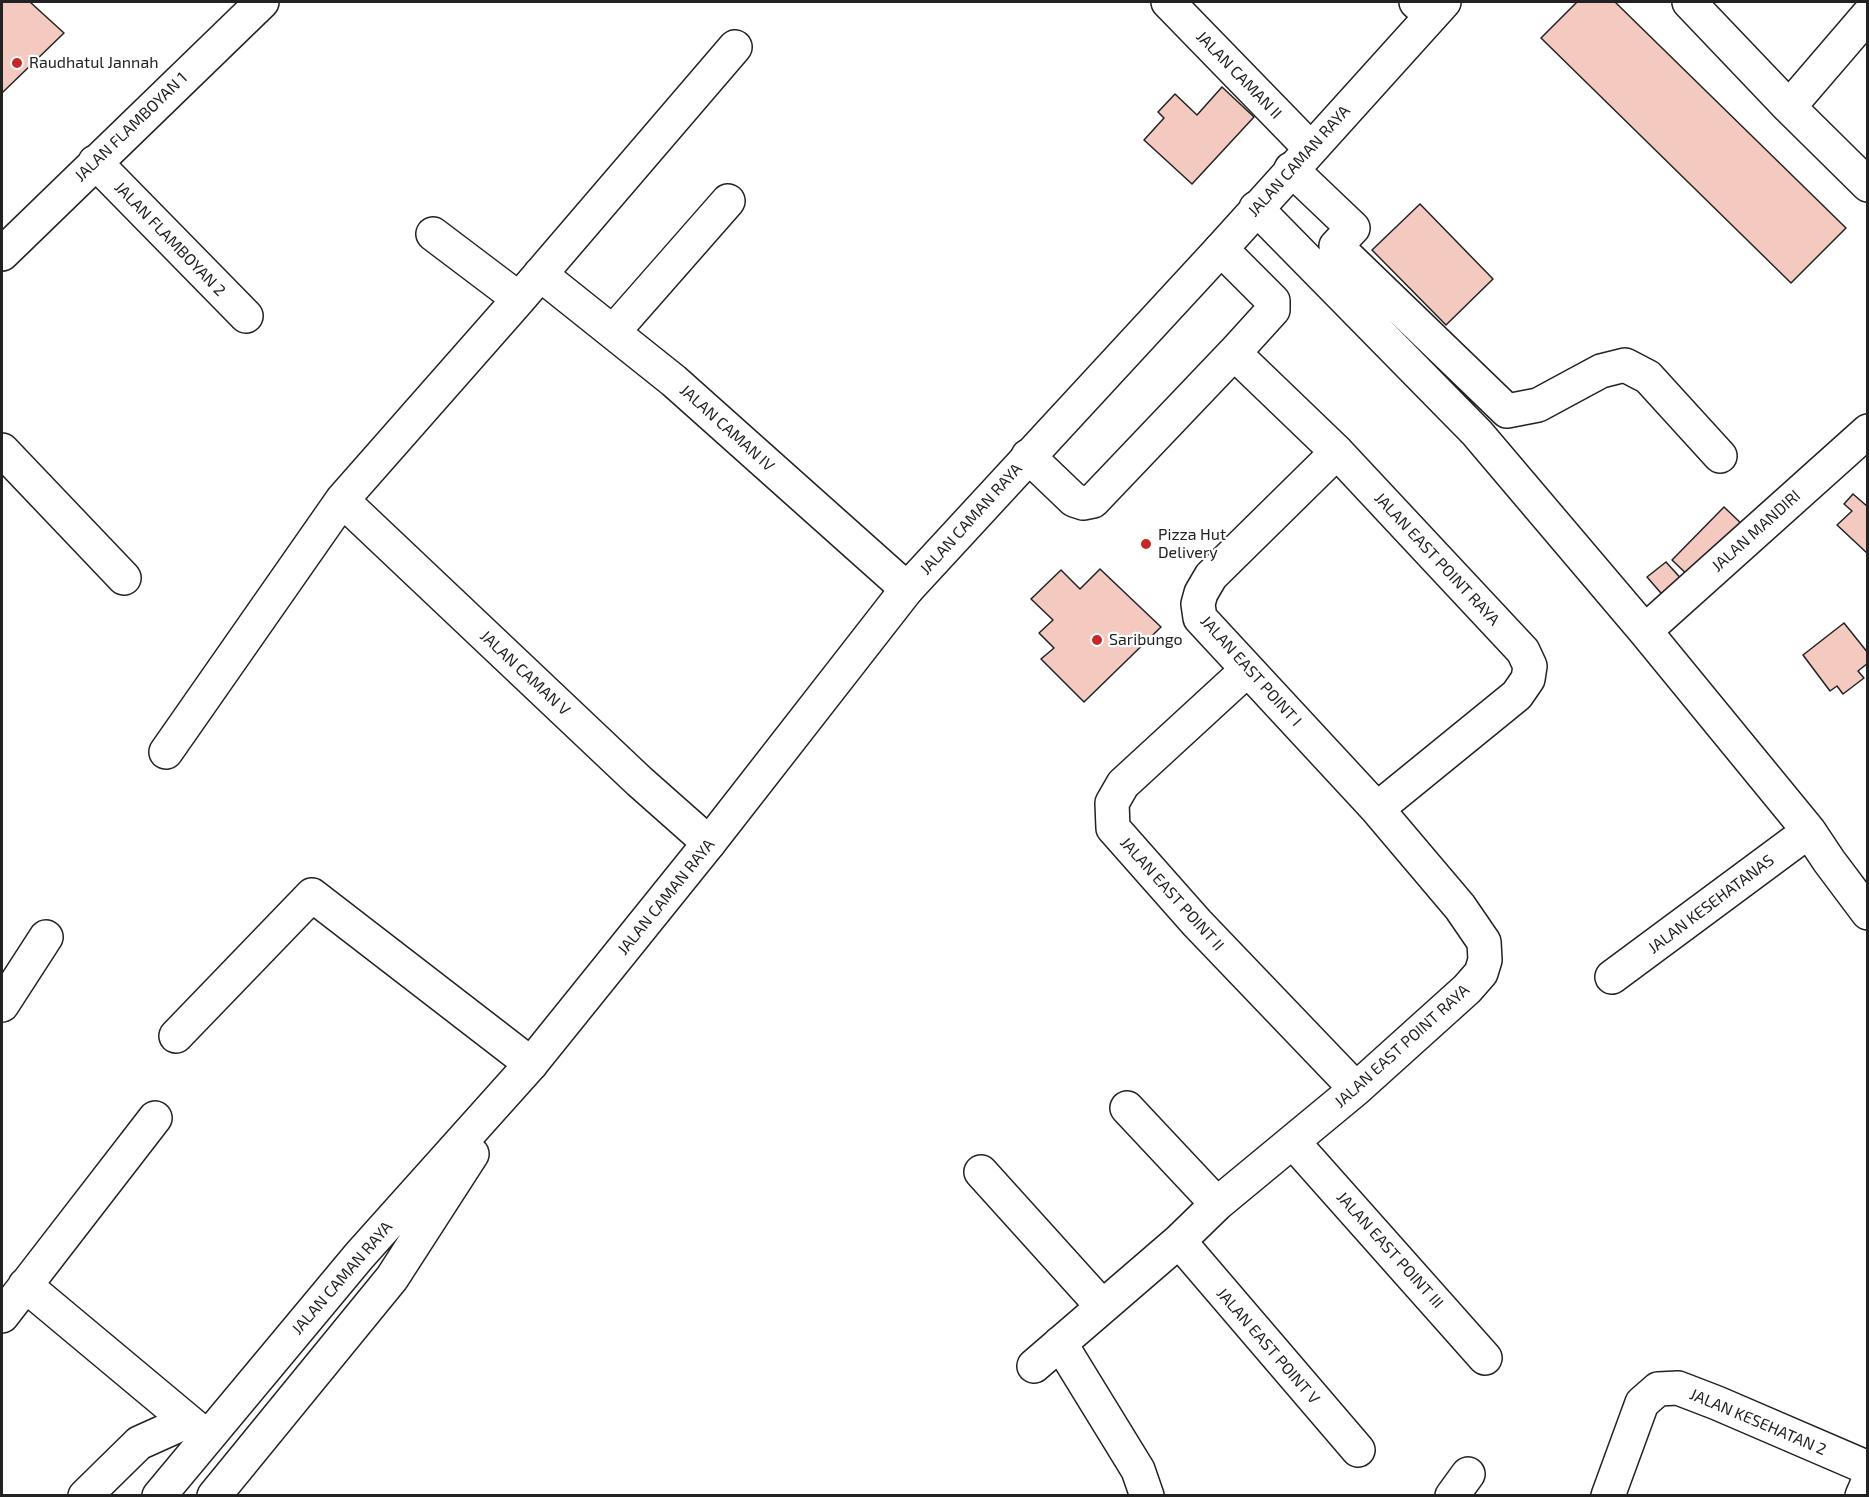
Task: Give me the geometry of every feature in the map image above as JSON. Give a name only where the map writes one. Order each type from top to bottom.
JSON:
[{"type":"street","name":"JALAN FLAMBOYAN 1","points":[[2,254],[262,2]]},
{"type":"street","name":"JALAN CAMAN II","points":[[1168,2],[1301,159],[1353,228],[1336,246],[1507,411],[1539,405],[1601,371],[1625,365],[1648,377],[1720,456]]},
{"type":"street","points":[[1689,2],[1789,107],[1868,185]]},
{"type":"street","name":"JALAN CAMAN RAYA","points":[[159,1496],[197,1429],[359,1256],[531,1064],[709,843],[907,589],[1221,249],[1301,159],[1430,6]]},
{"type":"street","points":[[1789,107],[1868,15]]},
{"type":"street","points":[[166,752],[342,500],[519,299],[735,47]]},
{"type":"street","name":"JALAN FLAMBOYAN 2","points":[[95,162],[246,316]]},
{"type":"street","points":[[613,332],[728,201]]},
{"type":"street","points":[[1256,208],[1477,433],[1645,630],[1809,831],[1828,861],[1868,913]]},
{"type":"street","points":[[433,234],[519,299]]},
{"type":"street","points":[[1028,456],[1074,500],[1083,503],[1093,501],[1234,352],[1273,310],[1274,301],[1221,249]]},
{"type":"street","name":"JALAN CAMAN IV","points":[[540,274],[674,381],[907,589]]},
{"type":"street","name":"JALAN EAST POINT RAYA","points":[[1034,1366],[1179,1241],[1217,1204],[1356,1089],[1467,989],[1481,973],[1485,960],[1484,942],[1460,907],[1377,809],[1517,695],[1528,679],[1530,666],[1523,651],[1337,453],[1234,352]]},
{"type":"street","name":"JALAN MANDIRI","points":[[1645,630],[1868,431]]},
{"type":"street","points":[[2,450],[124,578]]},
{"type":"street","name":"JALAN EAST POINT I","points":[[1337,453],[1211,576],[1201,593],[1198,604],[1200,618],[1377,809]]},
{"type":"street","name":"JALAN CAMAN V","points":[[342,500],[639,781],[709,843]]},
{"type":"street","name":"JALAN EAST POINT II","points":[[1247,669],[1123,784],[1112,803],[1113,828],[1197,923],[1356,1089]]},
{"type":"street","name":"JALAN KESEHATANAS","points":[[1612,977],[1809,831]]},
{"type":"street","points":[[176,1036],[312,895],[531,1064]]},
{"type":"street","points":[[2,1005],[46,937]]},
{"type":"street","name":"JALAN CAMAN RAYA","points":[[214,1496],[392,1278],[531,1064]]},
{"type":"street","points":[[1127,1108],[1217,1204]]},
{"type":"street","points":[[2,1316],[155,1118]]},
{"type":"street","name":"JALAN EAST POINT III","points":[[1293,1142],[1485,1358]]},
{"type":"street","points":[[981,1172],[1102,1306]]},
{"type":"street","name":"JALAN EAST POINT V","points":[[1179,1241],[1358,1450]]},
{"type":"street","points":[[359,1256],[377,1253],[387,1258],[392,1278]]},
{"type":"street","points":[[25,1285],[197,1429]]},
{"type":"street","points":[[1060,1343],[1142,1483],[1165,1496]]},
{"type":"street","name":"JALAN KESEHATAN 2","points":[[1608,1496],[1642,1403],[1658,1389],[1678,1388],[1868,1468]]},
{"type":"street","points":[[85,1496],[139,1443],[197,1429]]},
{"type":"street","points":[[1862,1496],[1868,1482]]},
{"type":"building","name":"Raudhatul Jannah","points":[[2,2],[30,2],[64,33],[2,93]]},
{"type":"building","points":[[1577,2],[1615,2],[1846,228],[1791,283],[1541,38]]},
{"type":"building","points":[[1222,87],[1254,117],[1192,184],[1144,140],[1164,118],[1158,112],[1175,94],[1197,115]]},
{"type":"building","points":[[1420,204],[1493,279],[1446,325],[1372,250]]},
{"type":"building","points":[[1853,494],[1868,507],[1868,554],[1837,525],[1852,511],[1844,504]]},
{"type":"building","points":[[1724,507],[1746,528],[1694,581],[1672,560]]},
{"type":"building","points":[[1666,562],[1686,584],[1667,600],[1647,577]]},
{"type":"building","name":"Saribungo","points":[[1100,569],[1161,627],[1084,702],[1041,659],[1054,648],[1039,633],[1053,620],[1031,599],[1061,570],[1080,589]]},
{"type":"building","points":[[1844,623],[1868,653],[1868,663],[1858,671],[1864,678],[1843,694],[1837,686],[1830,691],[1803,655]]},
{"type":"place","name":"Raudhatul Jannah","points":[[17,63]]},
{"type":"place","name":"Pizza Hut Delivery","points":[[1146,544]]},
{"type":"place","name":"Saribungo","points":[[1097,640]]}]
